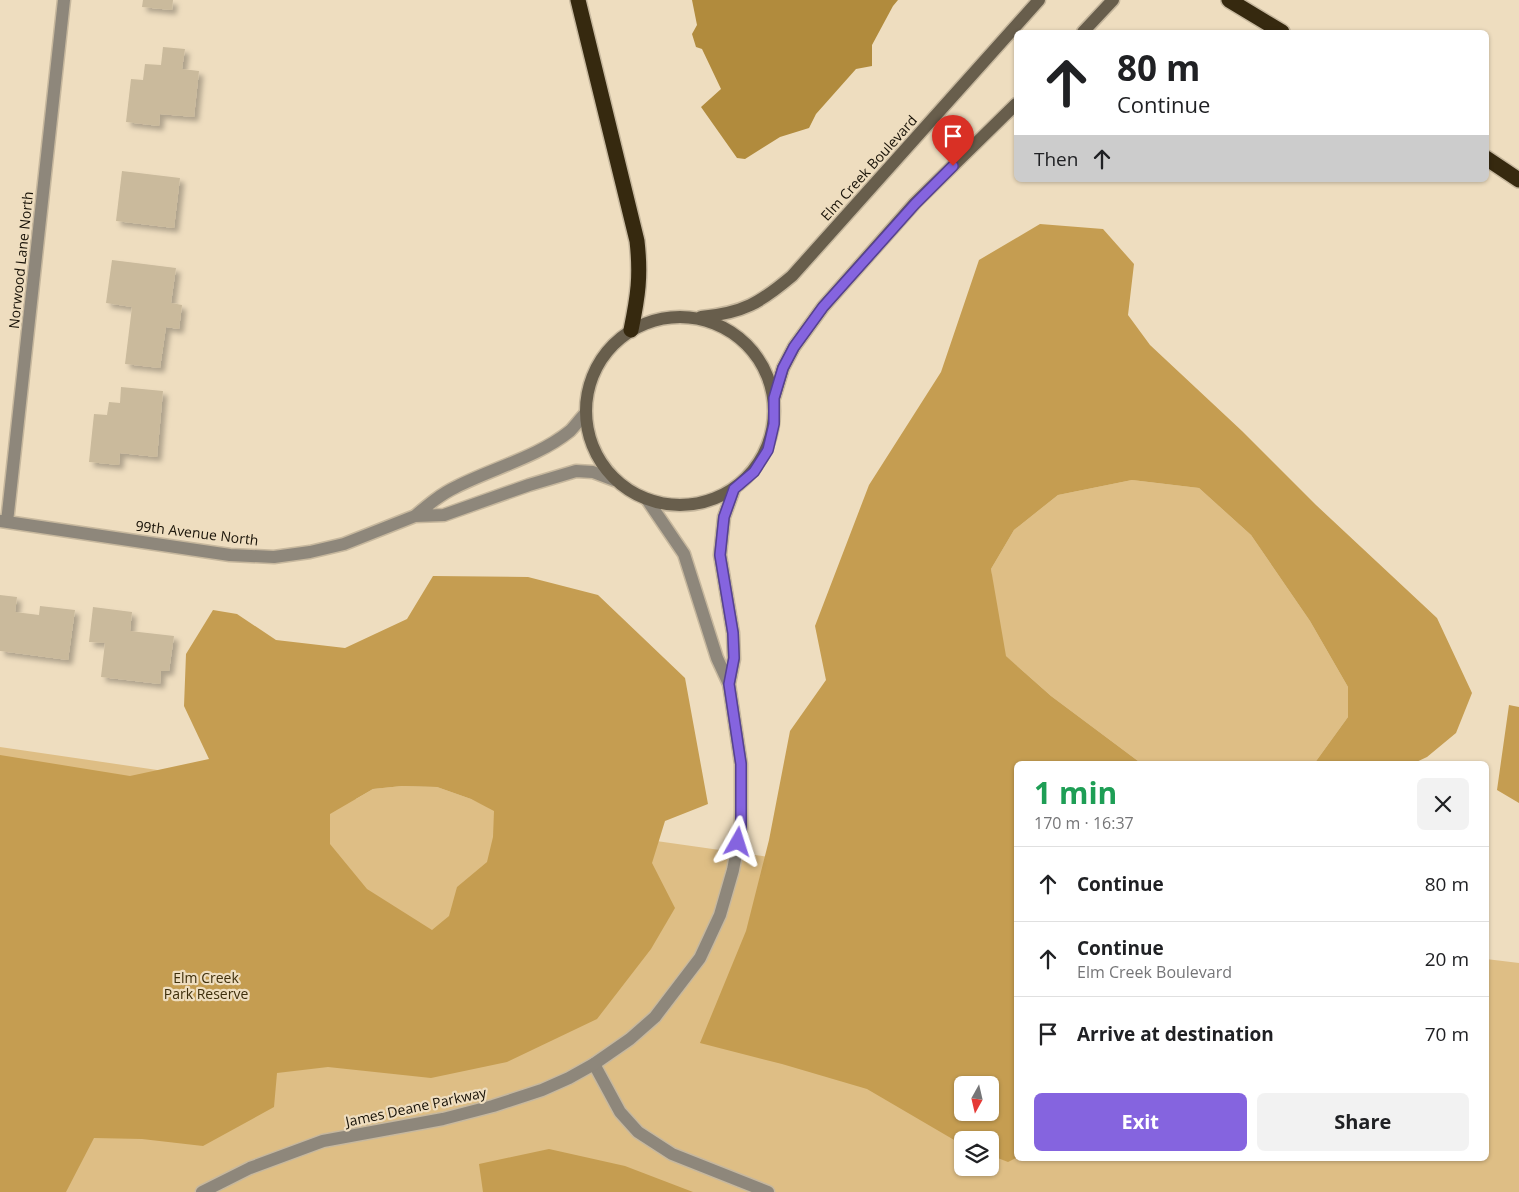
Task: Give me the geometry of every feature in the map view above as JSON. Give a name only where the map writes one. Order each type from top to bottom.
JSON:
[{"type":"highway","points":[[578,0],[637,241],[640,270],[638,296],[631,330]]},
{"type":"highway","points":[[1229,0],[1279,30]]},
{"type":"highway","points":[[1489,160],[1519,180]]},
{"type":"main road","name":"Elm Creek Boulevard","points":[[696,318],[726,315],[745,309],[763,299],[792,276],[1039,0]]},
{"type":"main road","points":[[1085,30],[1113,0]]},
{"type":"main road","points":[[774,398],[783,368],[794,347],[823,307],[915,204],[1014,106]]},
{"type":"main road","points":[[673,317],[696,318],[724,327],[748,345],[766,370],[774,398],[774,424],[768,450],[754,472],[734,489],[714,500],[692,505],[670,506],[648,500],[630,492],[614,480],[599,460],[589,438],[586,414],[588,389],[597,366],[612,346],[631,330],[652,321],[673,317]]},
{"type":"street","name":"Norwood Lane North","points":[[4,522],[64,0]]},
{"type":"street","name":"99th Avenue North","points":[[4,522],[230,555],[274,558],[310,552],[344,544],[415,516],[434,500],[456,487],[514,462],[552,442],[570,430],[586,414]]},
{"type":"street","name":"99th Avenue North","points":[[415,516],[444,515],[529,485],[576,471],[593,472],[614,480]]},
{"type":"street","name":"James Deane Parkway","points":[[729,684],[734,658],[733,633],[720,550],[724,517],[734,489]]},
{"type":"street","name":"James Deane Parkway","points":[[202,1192],[250,1168],[323,1141],[443,1119],[493,1106],[542,1090],[594,1064],[630,1039],[655,1017],[700,958],[720,915],[733,870],[741,828],[741,764],[729,684],[716,658],[684,554],[648,500]]},
{"type":"street","points":[[594,1064],[620,1112],[638,1132],[672,1154],[768,1192]]},
{"type":"green space","points":[[1040,224],[1103,229],[1134,264],[1128,315],[1150,345],[1242,431],[1316,505],[1437,618],[1472,693],[1456,733],[1427,757],[1418,761],[1316,761],[1348,717],[1348,687],[1310,621],[1251,535],[1199,488],[1132,480],[1058,495],[1014,530],[991,569],[1006,656],[1051,696],[1138,761],[1014,761],[1014,1159],[1008,1162],[999,1158],[999,1131],[954,1131],[954,1140],[867,1089],[782,1064],[700,1043],[746,931],[769,840],[790,731],[826,680],[815,626],[869,485],[941,372],[979,260]]},
{"type":"green space","points":[[1132,480],[1199,488],[1251,535],[1310,621],[1348,687],[1348,717],[1316,761],[1138,761],[1051,696],[1000,651],[991,569],[1014,530],[1058,495]]},
{"type":"green space","points":[[433,576],[528,577],[598,595],[685,678],[708,804],[665,821],[652,863],[675,908],[651,949],[597,1019],[507,1062],[431,1078],[328,1067],[277,1073],[274,1107],[203,1146],[142,1139],[94,1138],[66,1192],[0,1192],[0,755],[130,776],[209,759],[184,706],[186,654],[213,610],[237,614],[276,640],[345,648],[407,619]],"holes":[[[402,786],[437,787],[471,799],[494,811],[493,837],[487,862],[457,887],[449,916],[432,930],[367,889],[330,844],[330,814],[373,789]]]},
{"type":"green space","points":[[1509,705],[1519,707],[1519,803],[1497,790]]},
{"type":"green space","name":"Elm Creek Park Reserve","points":[[0,747],[356,799],[373,789],[402,786],[437,787],[471,799],[494,810],[494,818],[1014,892],[1014,1161],[1489,1161],[1489,959],[1519,963],[1519,1192],[0,1192]]},
{"type":"green space","points":[[549,1149],[625,1166],[693,1192],[483,1192],[479,1164]]},
{"type":"shaded area","points":[[692,0],[898,0],[872,45],[872,66],[856,69],[816,114],[809,128],[780,137],[745,159],[737,158],[701,107],[721,89],[702,49],[696,47],[692,34],[697,25]]},
{"type":"building","points":[[143,0],[173,0],[172,10],[142,7]]},
{"type":"building","points":[[163,47],[185,49],[182,69],[199,71],[194,117],[160,114],[159,126],[126,122],[131,79],[143,80],[145,64],[161,65]]},
{"type":"building","points":[[122,171],[180,178],[174,228],[116,221]]},
{"type":"building","points":[[112,260],[176,268],[171,303],[182,305],[179,329],[166,327],[160,368],[125,364],[132,307],[106,303]]},
{"type":"building","points":[[121,387],[163,391],[157,457],[120,453],[119,465],[89,462],[94,414],[107,415],[109,402],[120,403]]},
{"type":"building","points":[[0,595],[17,597],[15,612],[39,615],[40,606],[75,610],[68,660],[0,651]]},
{"type":"building","points":[[93,607],[132,612],[130,631],[174,636],[169,671],[161,671],[160,684],[101,677],[105,643],[89,642]]},
{"type":"route","points":[[738,842],[741,828],[741,764],[729,684],[734,658],[733,633],[720,555],[724,517],[734,489],[754,472],[768,450],[774,424],[774,398],[783,368],[806,328],[915,204],[953,166]]}]
